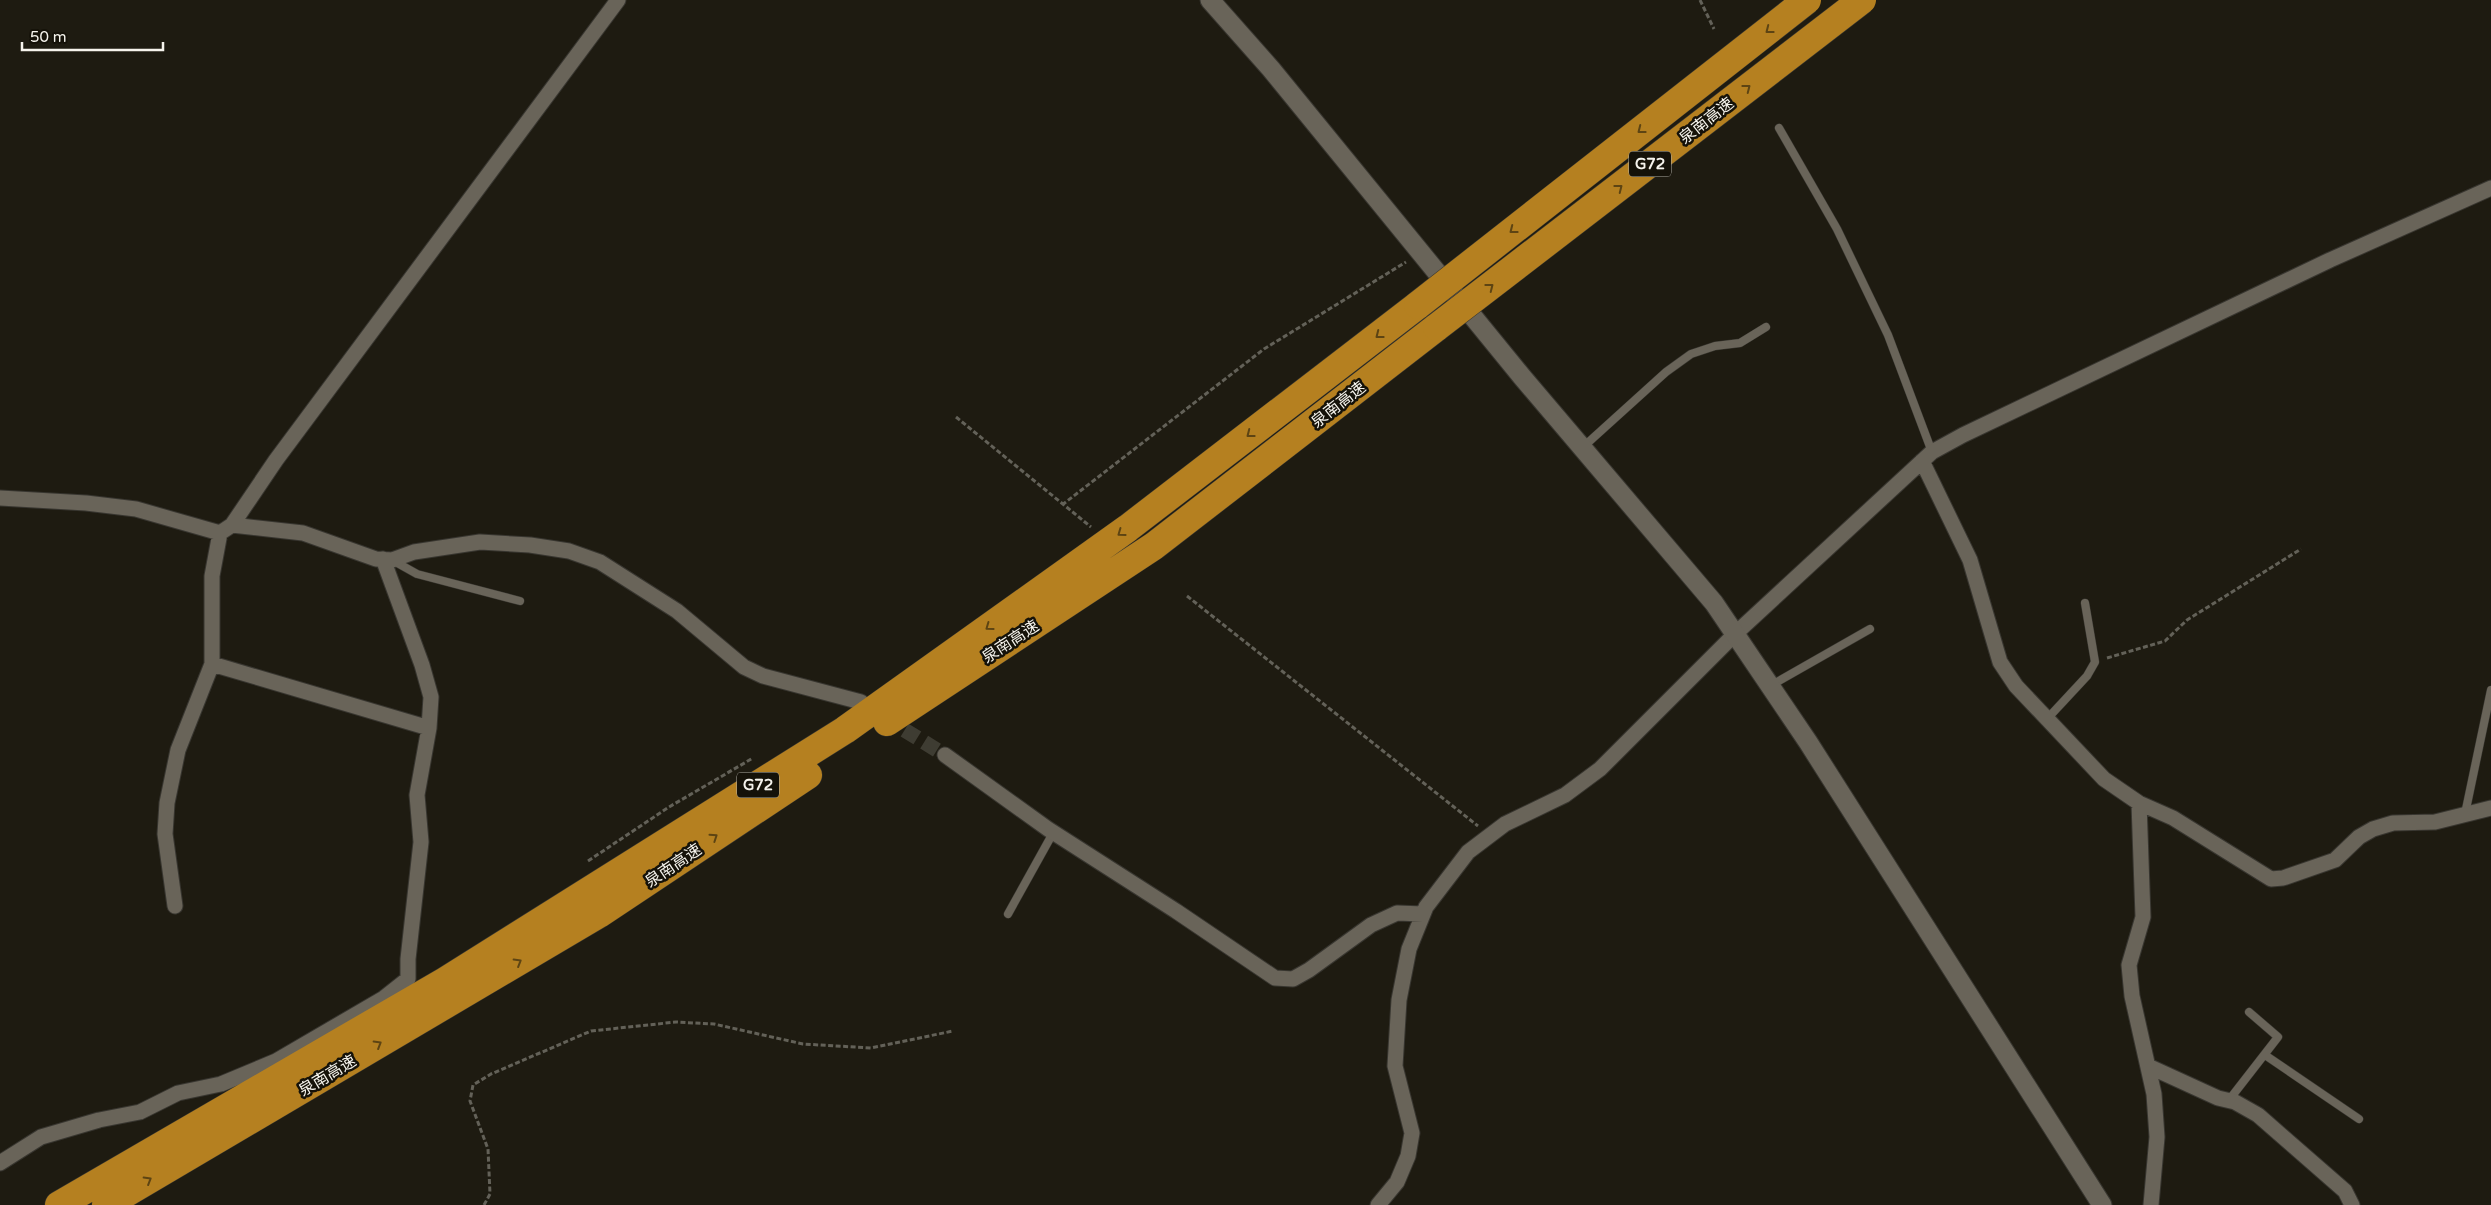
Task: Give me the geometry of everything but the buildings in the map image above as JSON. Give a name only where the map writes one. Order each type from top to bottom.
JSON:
[{"type":"highway","name":"泉南高速","points":[[59,1205],[445,981],[845,730],[1128,528],[1418,305],[1807,0]]},
{"type":"highway","name":"泉南高速","points":[[106,1205],[599,914],[1154,546],[1862,0]]},
{"type":"street","points":[[175,906],[165,834],[167,803],[178,750],[212,664],[212,576],[226,529],[618,0]]},
{"type":"street","points":[[1210,0],[1272,69],[1582,448],[1714,603],[1770,686],[2102,1205]]},
{"type":"street","points":[[1378,1205],[1396,1182],[1408,1156],[1412,1133],[1395,1066],[1398,1000],[1409,949],[1423,914],[1468,852],[1505,824],[1565,795],[1600,769],[1735,634],[1927,456],[1963,435],[2330,260],[2491,188]]},
{"type":"street","points":[[1927,456],[1970,560],[2000,662],[2016,686],[2104,779],[2140,803],[2173,818],[2271,879],[2283,878],[2335,860],[2360,837],[2373,829],[2393,823],[2435,822],[2491,808]]},
{"type":"street","points":[[0,498],[86,503],[136,509],[226,529],[303,533],[388,560],[414,552],[480,542],[530,545],[569,551],[600,562],[677,611],[744,667],[763,676],[861,702]]},
{"type":"street","points":[[0,1163],[41,1137],[99,1120],[140,1112],[178,1093],[221,1084],[276,1061],[384,998],[408,979],[408,959],[421,842],[417,795],[429,728],[431,697],[388,560]]},
{"type":"street","points":[[212,664],[429,728]]},
{"type":"street","points":[[945,755],[1053,833],[1176,911],[1276,978],[1293,979],[1309,970],[1370,925],[1397,913],[1423,914]]},
{"type":"street","points":[[2140,803],[2142,917],[2129,965],[2132,996],[2154,1094],[2156,1137],[2151,1205]]},
{"type":"street","points":[[2148,1066],[2229,1100],[2258,1115],[2344,1191],[2352,1205]]},
{"type":"lane","points":[[1779,128],[1837,229],[1888,335],[1927,456]]},
{"type":"lane","points":[[1582,448],[1666,372],[1691,354],[1715,346],[1740,343],[1766,327]]},
{"type":"lane","points":[[388,560],[417,574],[520,600]]},
{"type":"lane","points":[[2047,719],[2087,676],[2095,662],[2085,604]]},
{"type":"lane","points":[[1770,686],[1870,629]]},
{"type":"lane","points":[[2465,814],[2491,690]]},
{"type":"lane","points":[[1008,914],[1053,833]]},
{"type":"lane","points":[[2229,1100],[2278,1037],[2248,1012]]},
{"type":"lane","points":[[2265,1054],[2359,1119]]},
{"type":"path","points":[[1700,0],[1714,29]]},
{"type":"path","points":[[1062,505],[1264,349],[1421,253]]},
{"type":"path","points":[[956,417],[1097,532]]},
{"type":"path","points":[[2095,662],[2165,641],[2187,620],[2300,549]]},
{"type":"path","points":[[1187,596],[1490,835]]},
{"type":"path","points":[[484,1205],[490,1194],[488,1148],[470,1101],[473,1085],[491,1074],[591,1030],[676,1022],[714,1024],[803,1044],[871,1048],[953,1031]]},
{"type":"tunnel","points":[[885,718],[945,755]]}]
